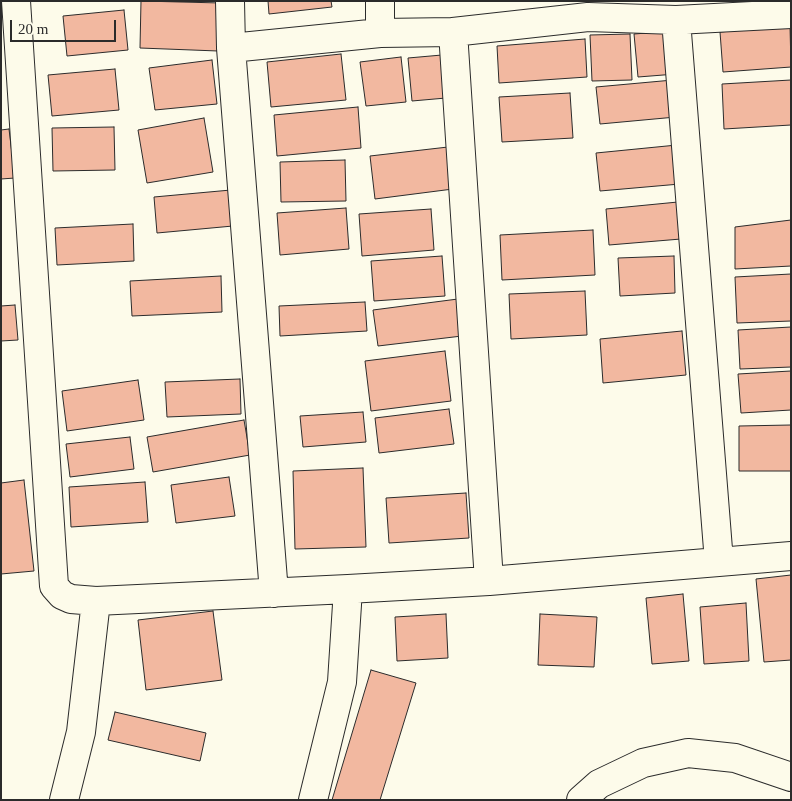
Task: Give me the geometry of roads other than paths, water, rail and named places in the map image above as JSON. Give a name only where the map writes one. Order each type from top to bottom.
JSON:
[{"type":"street","points":[[16,1],[54,586],[62,596],[71,599],[96,601],[348,589],[489,581],[791,556]]},
{"type":"street","points":[[230,1],[231,48],[274,593]]},
{"type":"street","points":[[380,1],[380,33]]},
{"type":"street","points":[[231,48],[380,33],[453,32],[588,9],[676,20],[791,14]]},
{"type":"street","points":[[676,20],[719,562]]},
{"type":"street","points":[[453,32],[489,581]]},
{"type":"street","points":[[313,800],[342,682],[348,589]]},
{"type":"street","points":[[64,800],[81,732],[96,601]]},
{"type":"street","points":[[581,800],[599,784],[643,763],[688,753],[735,758],[791,777]]}]
